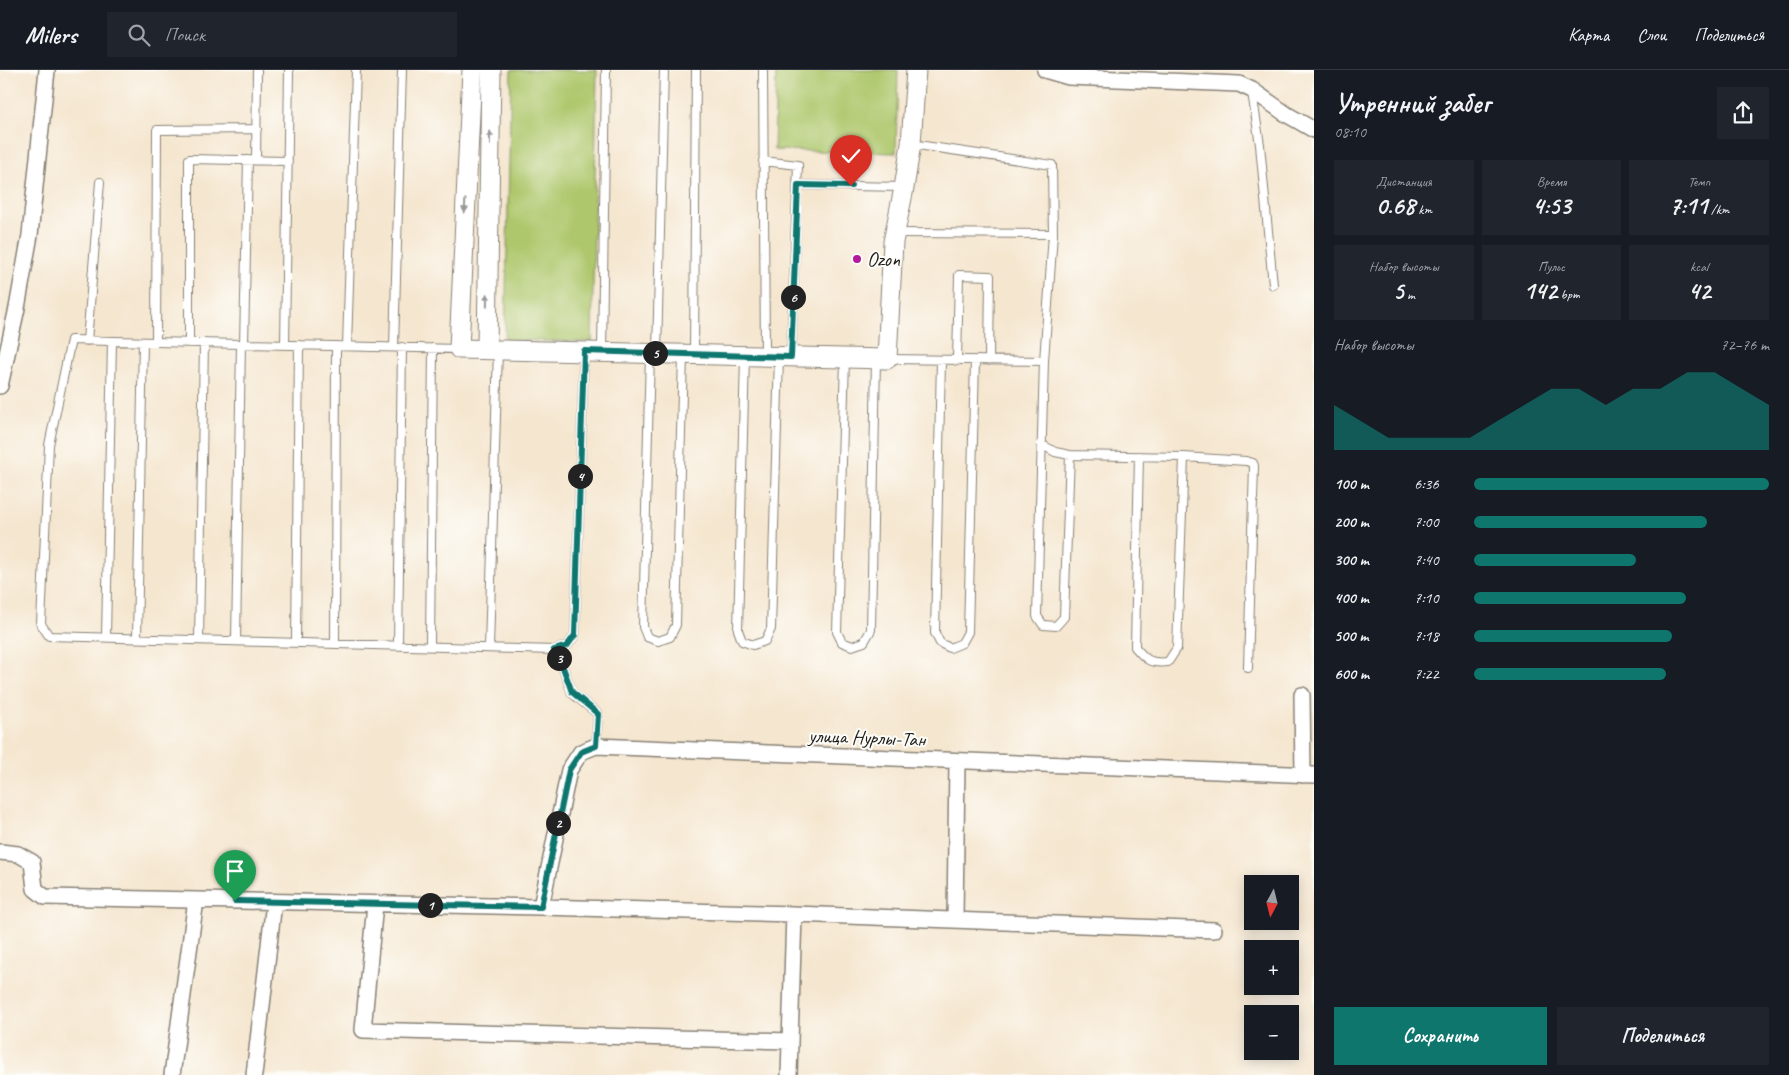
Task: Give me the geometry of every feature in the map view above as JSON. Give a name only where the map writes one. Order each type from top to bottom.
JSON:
[{"type":"street","points":[[0,386],[30,235],[46,70]]},
{"type":"street","points":[[472,70],[459,349],[882,359],[894,233],[911,144],[916,70]]},
{"type":"street","points":[[491,70],[492,349]]},
{"type":"street","points":[[1045,70],[1069,77],[1238,84],[1252,90],[1286,114],[1314,130]]},
{"type":"street","points":[[1302,695],[1309,775]]},
{"type":"street","points":[[541,907],[569,770],[581,752],[596,746]]},
{"type":"street","name":"улица Нурлы-Тан","points":[[596,746],[1309,775]]},
{"type":"street","points":[[956,920],[957,761]]},
{"type":"street","points":[[0,852],[18,854],[32,862],[36,889],[45,897],[794,914],[1214,930]]},
{"type":"street","points":[[172,1075],[196,900]]},
{"type":"street","points":[[254,1075],[274,902]]},
{"type":"street","points":[[375,904],[363,1030],[790,1041]]},
{"type":"street","points":[[788,1075],[794,914]]},
{"type":"lane","points":[[236,641],[242,344],[252,160],[257,129],[257,70]]},
{"type":"lane","points":[[284,345],[289,70]]},
{"type":"lane","points":[[347,346],[356,70]]},
{"type":"lane","points":[[398,645],[398,347],[402,70]]},
{"type":"lane","points":[[459,349],[71,340],[49,445],[41,624],[49,636],[554,650],[567,646],[575,635],[593,351],[606,70]]},
{"type":"lane","points":[[664,70],[643,627],[647,637],[658,641],[670,637],[676,626],[688,354],[696,70]]},
{"type":"lane","points":[[764,70],[763,162],[778,356]]},
{"type":"lane","points":[[1252,90],[1260,145],[1273,285]]},
{"type":"lane","points":[[156,342],[157,130],[257,129]]},
{"type":"lane","points":[[911,144],[1052,165],[1053,234],[1044,361],[1036,616],[1043,625],[1056,626],[1064,617],[1070,455]]},
{"type":"lane","points":[[190,343],[189,159],[288,161]]},
{"type":"lane","points":[[744,356],[738,630],[742,640],[753,645],[765,641],[771,629],[778,356],[798,185],[798,165],[763,162]]},
{"type":"lane","points":[[87,341],[100,182]]},
{"type":"lane","points":[[798,185],[904,188]]},
{"type":"lane","points":[[894,233],[1053,234]]},
{"type":"lane","points":[[957,361],[959,276],[990,276],[989,361]]},
{"type":"lane","points":[[106,637],[112,341]]},
{"type":"lane","points":[[137,638],[143,342]]},
{"type":"lane","points":[[199,640],[204,343]]},
{"type":"lane","points":[[296,642],[299,345]]},
{"type":"lane","points":[[335,644],[336,346]]},
{"type":"lane","points":[[430,646],[434,348]]},
{"type":"lane","points":[[489,648],[492,349]]},
{"type":"lane","points":[[845,358],[837,632],[842,642],[852,646],[864,642],[871,630],[882,359],[1044,361]]},
{"type":"lane","points":[[942,360],[935,633],[940,643],[950,648],[962,643],[968,632],[975,361]]},
{"type":"lane","points":[[1041,444],[1055,452],[1070,455],[1184,457],[1251,462],[1254,466],[1248,668]]},
{"type":"lane","points":[[1139,456],[1135,647],[1144,658],[1155,664],[1168,662],[1177,648],[1184,457]]},
{"type":"lane","points":[[554,650],[561,662],[572,692],[598,714],[596,746]]},
{"type":"green space","points":[[511,70],[597,70],[592,342],[505,340]]},
{"type":"green space","points":[[776,70],[898,70],[896,153],[774,150]]},
{"type":"place","name":"Ozon","points":[[857,259]]},
{"type":"route","points":[[235,901],[541,907],[569,770],[581,752],[596,746],[598,725],[598,714],[572,692],[561,662],[554,650],[567,646],[575,635],[584,351],[791,357],[798,185],[851,186]]}]
